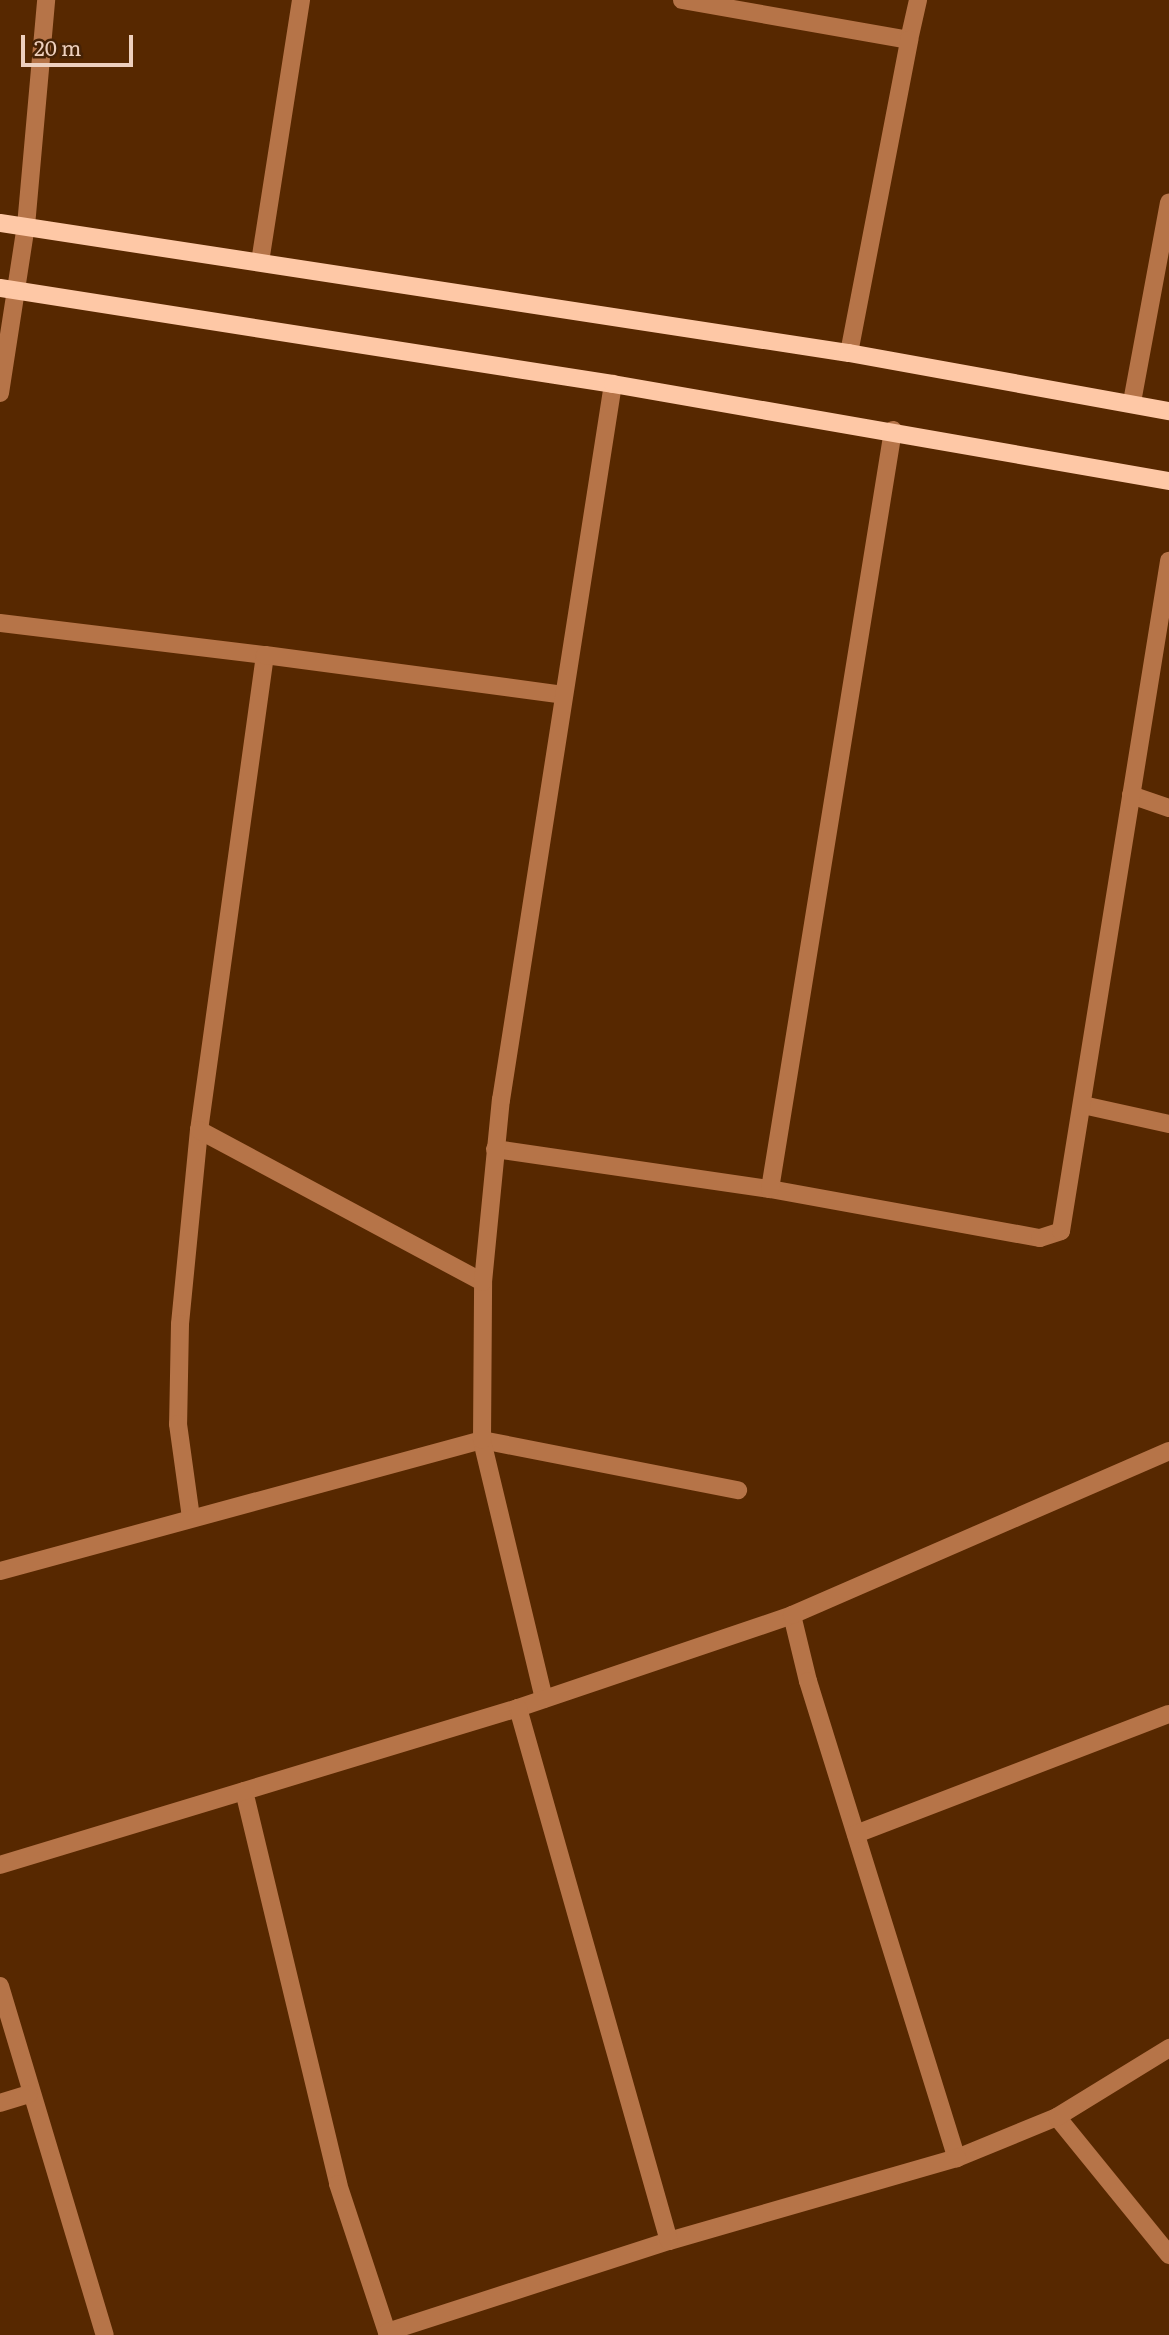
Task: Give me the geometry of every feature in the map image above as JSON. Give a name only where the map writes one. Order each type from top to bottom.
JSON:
[{"type":"main road","points":[[0,223],[849,353],[1132,402],[1169,411]]},
{"type":"main road","points":[[8,289],[893,430],[1169,481]]},
{"type":"street","points":[[0,393],[8,289],[26,226],[46,0]]},
{"type":"street","points":[[260,262],[301,0]]},
{"type":"street","points":[[682,0],[909,40]]},
{"type":"street","points":[[849,353],[918,0]]},
{"type":"street","points":[[1132,402],[1169,202]]},
{"type":"street","points":[[544,1699],[482,1440],[483,1282],[495,1149],[613,384]]},
{"type":"street","points":[[770,1189],[893,430]]},
{"type":"street","points":[[495,1149],[770,1189],[1040,1238],[1061,1231],[1169,561]]},
{"type":"street","points":[[0,623],[563,695]]},
{"type":"street","points":[[191,1518],[178,1424],[180,1324],[199,1130],[265,655]]},
{"type":"street","points":[[1131,795],[1169,808]]},
{"type":"street","points":[[1083,1105],[1169,1124]]},
{"type":"street","points":[[199,1130],[483,1282]]},
{"type":"street","points":[[0,1571],[482,1440],[738,1490]]},
{"type":"street","points":[[0,1865],[519,1708],[792,1615],[1169,1451]]},
{"type":"street","points":[[792,1615],[856,1834],[957,2158]]},
{"type":"street","points":[[519,1708],[669,2241]]},
{"type":"street","points":[[856,1834],[1169,1714]]},
{"type":"street","points":[[244,1791],[338,2184],[388,2333],[669,2241],[957,2158],[1057,2118],[1169,2048]]},
{"type":"street","points":[[0,1986],[29,2094],[105,2335]]},
{"type":"street","points":[[0,2103],[29,2094]]},
{"type":"street","points":[[1057,2118],[1169,2255]]}]
